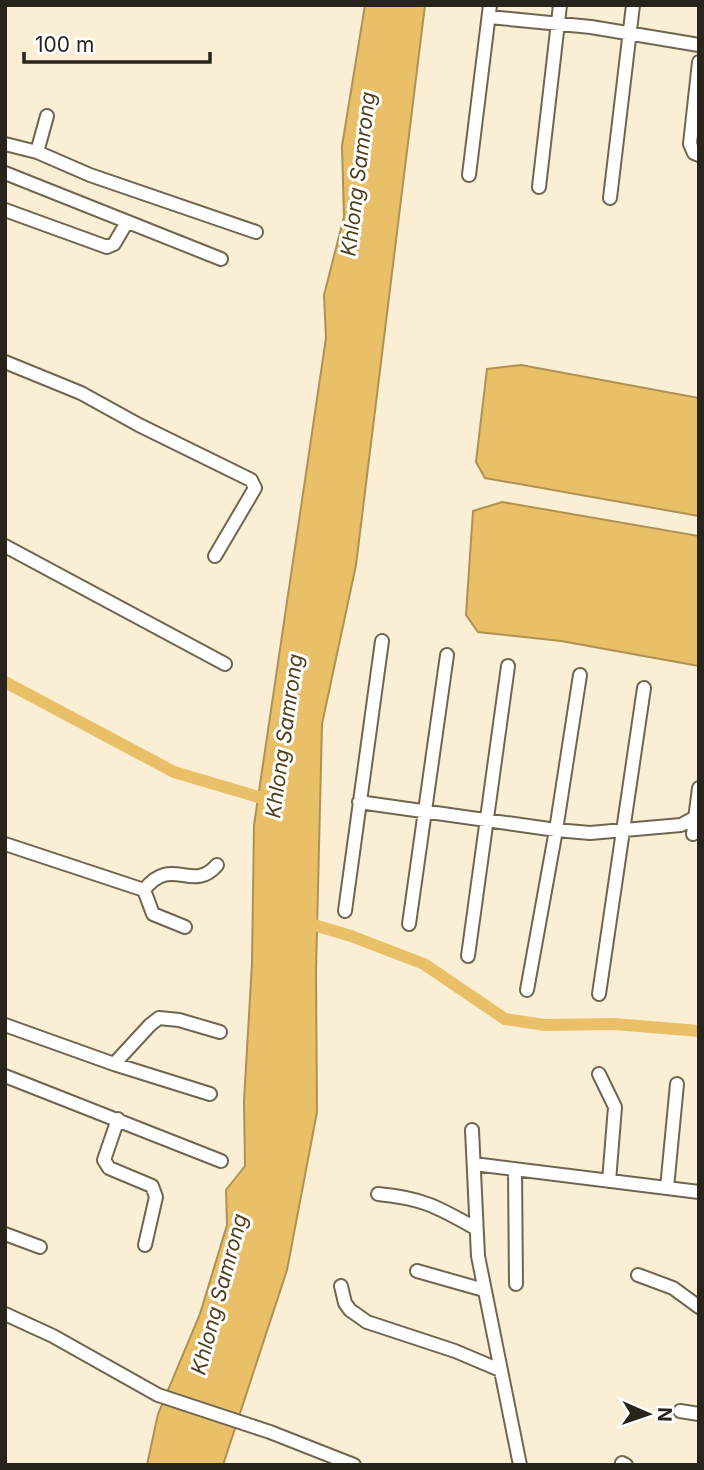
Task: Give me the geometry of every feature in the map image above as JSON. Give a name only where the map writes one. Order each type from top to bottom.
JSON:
[{"type":"street","points":[[539,187],[560,5]]},
{"type":"street","points":[[610,198],[633,5]]},
{"type":"street","points":[[469,175],[489,11],[699,45]]},
{"type":"street","points":[[699,62],[691,144],[694,153],[699,155]]},
{"type":"street","points":[[37,152],[47,116]]},
{"type":"street","points":[[5,144],[37,152],[90,175],[256,232]]},
{"type":"street","points":[[5,173],[221,259]]},
{"type":"street","points":[[5,210],[107,247],[114,244],[127,222]]},
{"type":"street","points":[[5,362],[81,393],[251,480],[255,488],[215,556]]},
{"type":"street","points":[[5,546],[225,664]]},
{"type":"street","points":[[345,911],[382,641]]},
{"type":"street","points":[[409,924],[447,655]]},
{"type":"street","points":[[468,956],[508,666]]},
{"type":"street","points":[[527,990],[556,830],[579,675]]},
{"type":"street","points":[[599,994],[644,688]]},
{"type":"street","points":[[696,835],[699,788]]},
{"type":"street","points":[[359,802],[590,833],[681,825],[696,818]]},
{"type":"street","points":[[681,825],[696,835]]},
{"type":"street","points":[[5,844],[144,890]]},
{"type":"street","points":[[144,890],[153,879],[161,875],[203,876],[217,865]]},
{"type":"street","points":[[144,890],[153,914],[185,927]]},
{"type":"street","points":[[114,1063],[159,1018],[179,1020],[220,1032]]},
{"type":"street","points":[[5,1025],[210,1094]]},
{"type":"street","points":[[599,1074],[615,1107],[609,1181]]},
{"type":"street","points":[[5,1076],[221,1161]]},
{"type":"street","points":[[667,1188],[677,1084]]},
{"type":"street","points":[[118,1119],[104,1160],[108,1168],[152,1186],[155,1191],[145,1245]]},
{"type":"street","points":[[472,1130],[475,1228],[484,1290],[520,1465]]},
{"type":"street","points":[[474,1164],[699,1192]]},
{"type":"street","points":[[515,1169],[516,1284]]},
{"type":"street","points":[[378,1194],[409,1197],[438,1207],[475,1228]]},
{"type":"street","points":[[5,1234],[40,1247]]},
{"type":"street","points":[[417,1270],[484,1290]]},
{"type":"street","points":[[638,1275],[673,1288],[699,1307]]},
{"type":"street","points":[[341,1286],[349,1310],[367,1322],[500,1370]]},
{"type":"street","points":[[5,1314],[53,1336],[158,1395],[270,1432],[354,1465]]},
{"type":"street","points":[[680,1411],[699,1414]]},
{"type":"water","name":"Khlong Samrong","points":[[365,5],[425,5],[356,565],[322,724],[316,971],[317,1112],[287,1270],[223,1465],[147,1465],[158,1414],[200,1314],[227,1225],[226,1190],[245,1166],[244,1101],[252,963],[254,825],[326,338],[324,295],[344,217],[342,146]]},
{"type":"water","points":[[521,365],[699,398],[699,516],[485,478],[476,462],[487,369]]},
{"type":"water","points":[[502,502],[699,536],[699,666],[561,641],[478,632],[466,615],[473,511]]},
{"type":"waterway","name":"Khlong Samrong","points":[[5,682],[174,772],[275,802]]},
{"type":"waterway","points":[[304,922],[351,936],[424,964],[505,1019],[545,1025],[614,1024],[699,1031]]}]
